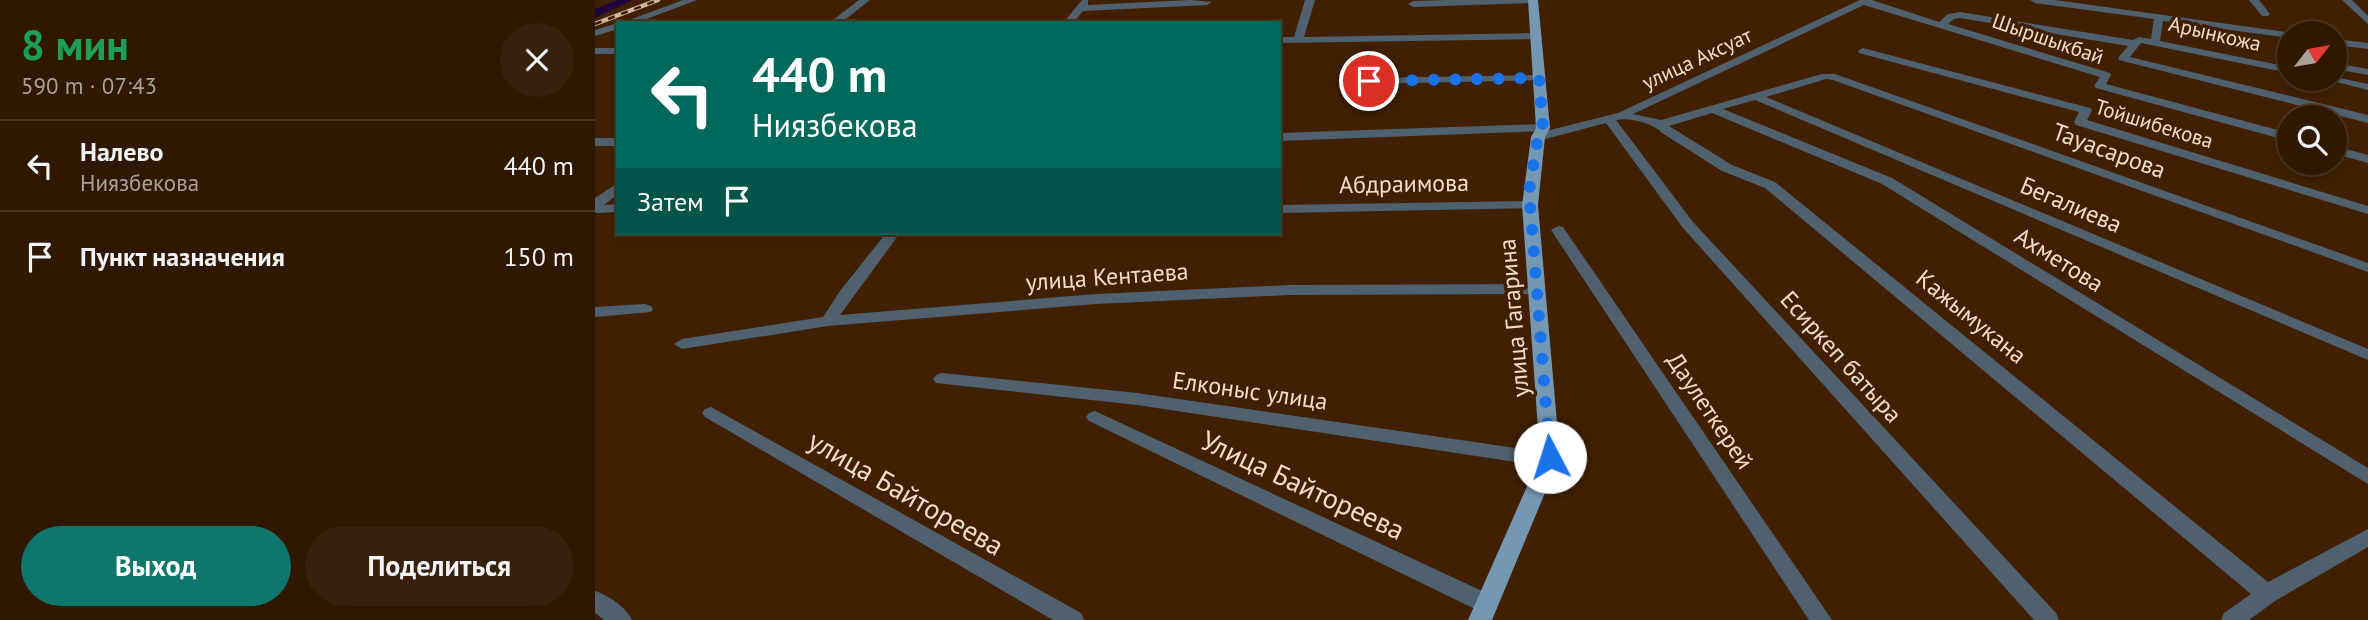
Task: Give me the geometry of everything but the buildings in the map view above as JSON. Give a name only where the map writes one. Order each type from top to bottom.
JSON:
[{"type":"main road","name":"улица Гагарина","points":[[1484,612],[1550,457],[1530,205],[1540,132],[1537,36],[1532,0]]},
{"type":"street","points":[[632,21],[692,0]]},
{"type":"street","points":[[837,21],[865,0]]},
{"type":"street","points":[[1299,40],[1310,0]]},
{"type":"street","points":[[1413,4],[1532,0]]},
{"type":"street","points":[[2035,0],[2277,33]]},
{"type":"street","points":[[2254,0],[2265,14]]},
{"type":"street","points":[[2347,0],[2368,21]]},
{"type":"street","name":"Шыршыкбай","points":[[1861,1],[2106,75],[2093,98],[2277,135]]},
{"type":"street","name":"улица Аксуат","points":[[1281,137],[1540,132],[1615,117],[1861,1]]},
{"type":"street","points":[[1070,21],[1083,4],[1207,2]]},
{"type":"street","points":[[1941,25],[1951,16],[1960,15],[2136,44]]},
{"type":"street","name":"Арынкожа","points":[[2159,17],[2155,43],[2277,68]]},
{"type":"street","points":[[595,33],[616,27]]},
{"type":"street","points":[[1281,40],[1537,36]]},
{"type":"street","points":[[2155,43],[2139,40],[2123,58],[2368,119]]},
{"type":"street","points":[[2347,43],[2368,46]]},
{"type":"street","points":[[595,51],[616,51]]},
{"type":"street","name":"Тойшибекова","points":[[1863,51],[2093,98],[2080,122],[2368,210]]},
{"type":"street","points":[[2347,68],[2368,72]]},
{"type":"street","name":"Тауасарова","points":[[1757,97],[1826,76],[1835,77],[2368,268]]},
{"type":"street","points":[[1369,81],[1539,78]]},
{"type":"street","points":[[2347,83],[2368,87]]},
{"type":"street","points":[[1661,124],[1757,97]]},
{"type":"street","name":"Бегалиева","points":[[1757,97],[2368,355]]},
{"type":"street","name":"Ахметова","points":[[1712,109],[1887,181],[2368,477]]},
{"type":"street","name":"Кажымукана","points":[[1615,117],[1661,124],[1666,130],[1727,168],[1770,185],[2267,594]]},
{"type":"street","name":"Есиркеп батыра","points":[[1615,117],[1688,225],[2048,620]]},
{"type":"street","points":[[595,142],[616,142]]},
{"type":"street","points":[[2347,153],[2368,159]]},
{"type":"street","points":[[595,207],[616,189]]},
{"type":"street","name":"Абдраимова","points":[[1281,209],[1530,205]]},
{"type":"street","points":[[595,207],[616,208]]},
{"type":"street","name":"Даулеткерей","points":[[1558,230],[1821,620]]},
{"type":"street","points":[[828,321],[845,294],[891,235]]},
{"type":"street","name":"улица Кентаева","points":[[682,344],[828,321],[1110,298],[1289,290],[1537,289]]},
{"type":"street","points":[[595,312],[645,309]]},
{"type":"street","name":"Елконыс улица","points":[[942,379],[1136,400],[1530,457],[1550,457]]},
{"type":"street","name":"улица Байтореева","points":[[711,413],[1073,620]]},
{"type":"street","name":"Улица Байтореева","points":[[1095,418],[1484,612]]},
{"type":"street","points":[[2244,617],[2267,594],[2368,537]]},
{"type":"street","points":[[595,600],[621,620]]},
{"type":"waterway","points":[[595,14],[627,0]]},
{"type":"railway","points":[[595,24],[658,0]]},
{"type":"route","points":[[1369,81],[1539,78],[1543,128],[1538,137],[1529,191],[1550,457]]}]
